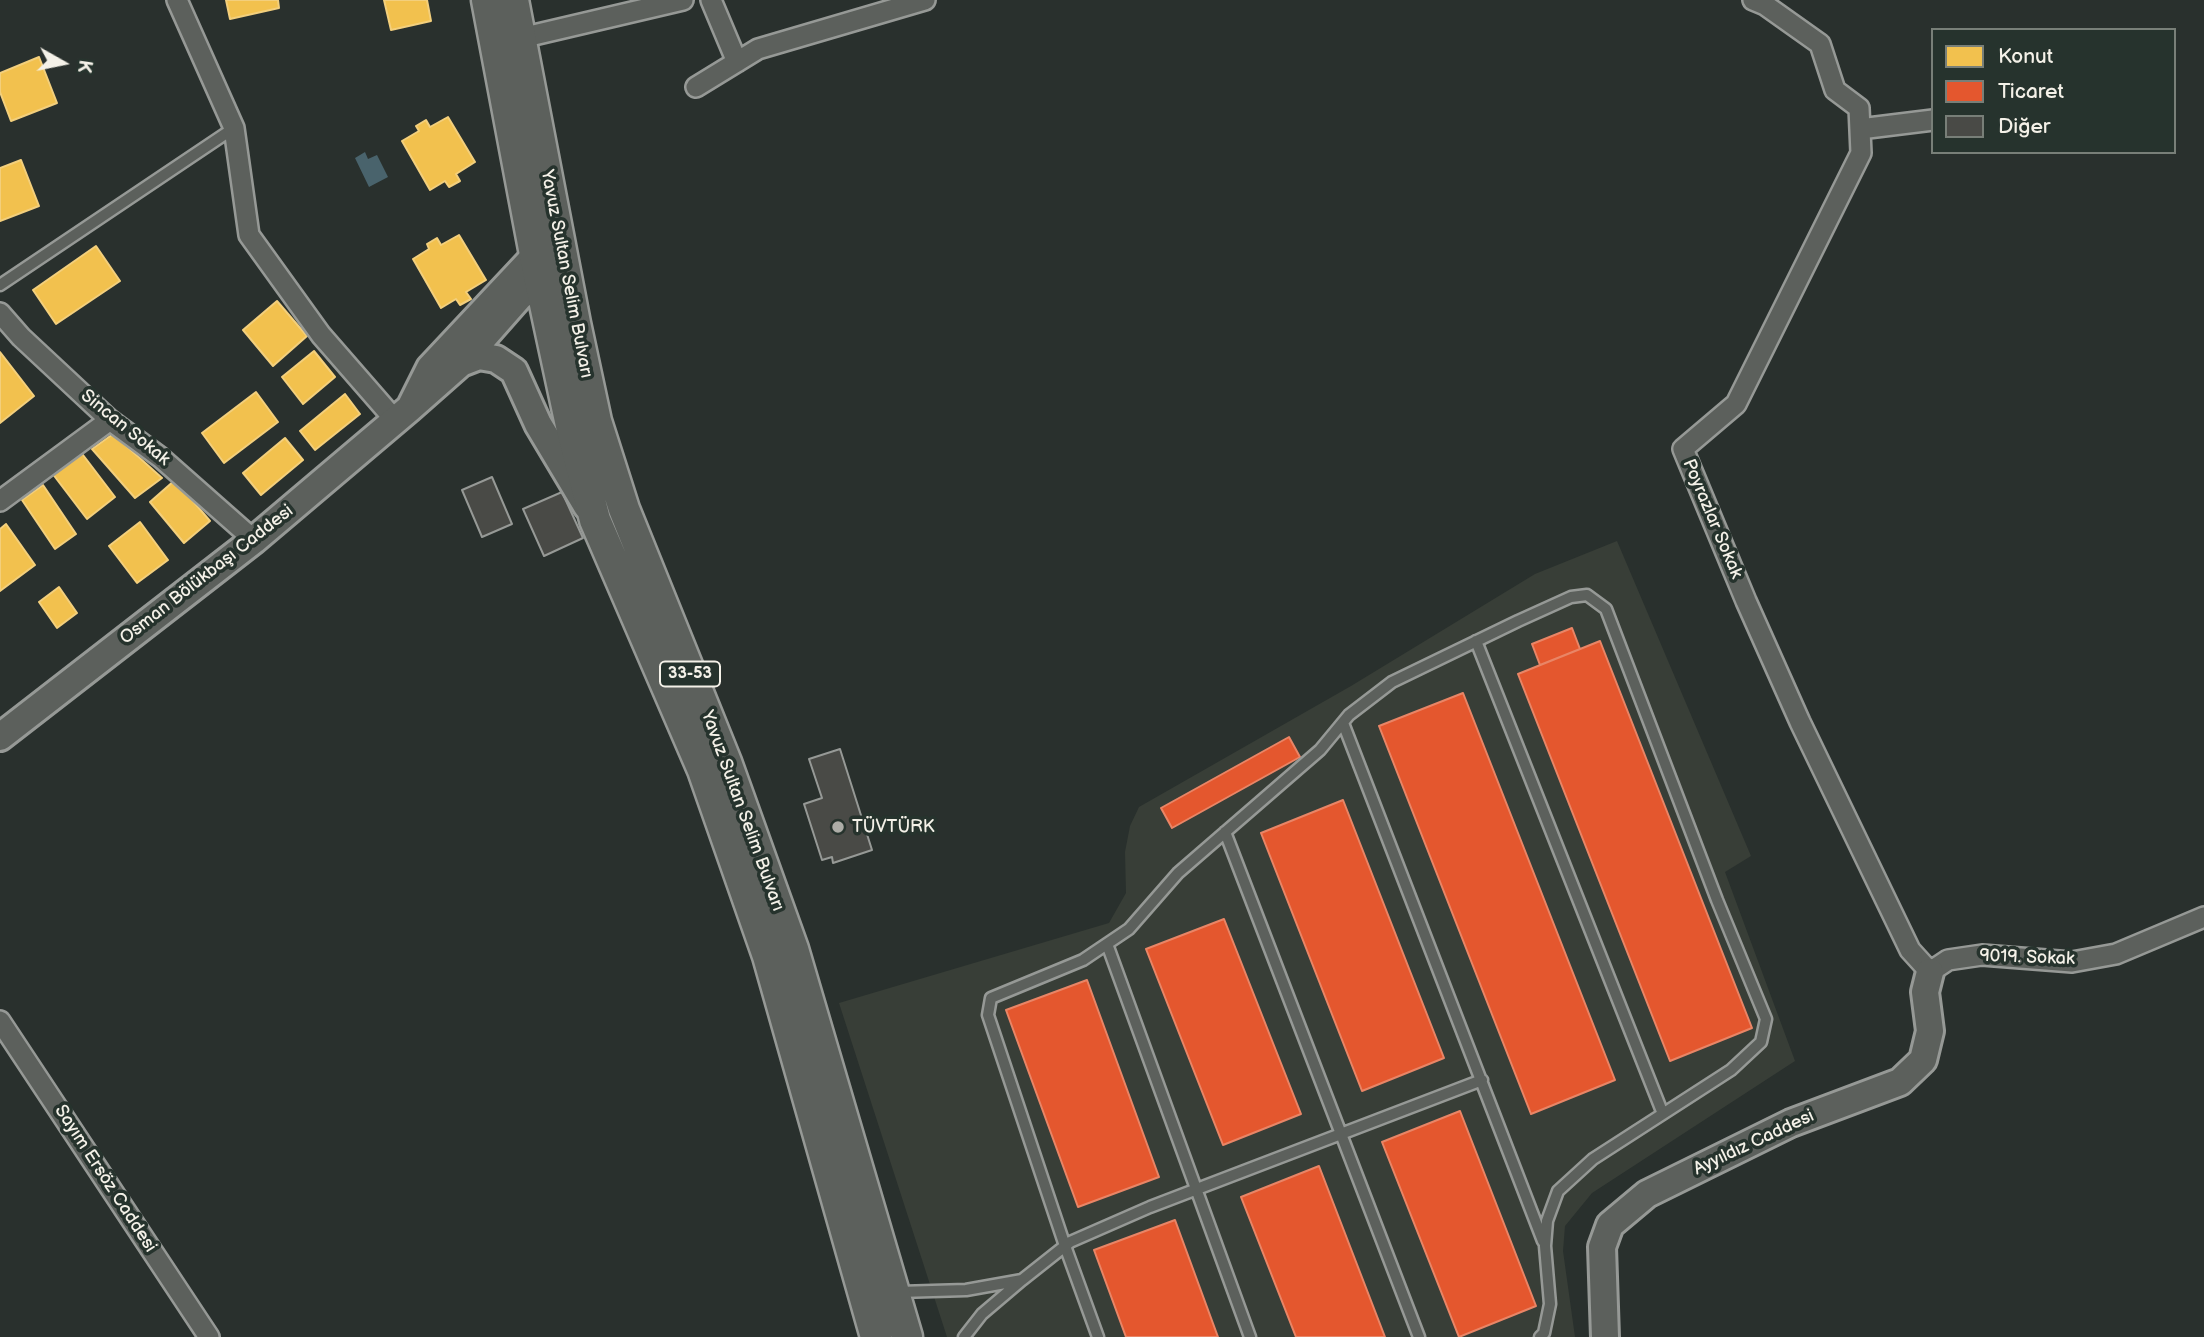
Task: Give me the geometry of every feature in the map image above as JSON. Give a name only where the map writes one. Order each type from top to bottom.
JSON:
[{"type":"main road","name":"Yavuz Sultan Selim Bulvarı","points":[[487,0],[537,268],[572,430],[596,520],[703,770],[768,956],[876,1337]]},
{"type":"main road","name":"Yavuz Sultan Selim Bulvarı","points":[[513,0],[575,323],[597,421],[624,509],[726,762],[793,950],[907,1337]]},
{"type":"street","points":[[177,0],[234,128],[249,235],[321,335],[403,414]]},
{"type":"street","points":[[521,38],[683,0]]},
{"type":"street","points":[[711,0],[737,62]]},
{"type":"street","points":[[696,87],[758,49],[925,0]]},
{"type":"street","name":"Poyrazlar Sokak","points":[[1753,0],[1765,5],[1820,44],[1835,90],[1859,108],[1861,153],[1736,404],[1683,449],[1746,601],[1806,734],[1910,950],[1930,972]]},
{"type":"street","points":[[1860,130],[1931,120]]},
{"type":"street","name":"Osman Bölükbaşı Caddesi","points":[[0,737],[254,540],[403,414],[461,363],[520,296],[537,268]]},
{"type":"street","name":"Osman Bölükbaşı Caddesi","points":[[403,414],[430,368],[537,268]]},
{"type":"street","name":"Sincan Sokak","points":[[0,313],[21,337],[110,420],[160,457],[254,540]]},
{"type":"street","points":[[461,363],[479,355],[496,359],[514,371],[538,424],[596,520]]},
{"type":"street","points":[[0,501],[110,420]]},
{"type":"street","name":"9019. Sokak","points":[[1930,972],[1948,960],[1982,955],[2073,962],[2116,954],[2204,916]]},
{"type":"street","name":"Ayyıldız Caddesi","points":[[1605,1337],[1602,1247],[1610,1225],[1647,1194],[1790,1123],[1900,1082],[1923,1060],[1930,1031],[1924,992],[1930,972]]},
{"type":"street","name":"Sayım Ersöz Caddesi","points":[[0,1021],[209,1337]]},
{"type":"lane","points":[[0,285],[234,128]]},
{"type":"lane","points":[[1098,1337],[988,1015],[991,998],[1083,960],[1129,929],[1178,873],[1320,750],[1349,715],[1392,682],[1571,597],[1587,595],[1606,609],[1717,900],[1766,1018],[1761,1042],[1731,1070],[1593,1159],[1558,1191],[1546,1221],[1545,1246],[1550,1304],[1544,1333],[1540,1337]]},
{"type":"lane","points":[[1476,641],[1663,1114]]},
{"type":"lane","points":[[1343,723],[1545,1246]]},
{"type":"lane","points":[[1225,832],[1419,1337]]},
{"type":"lane","points":[[1107,944],[1250,1337]]},
{"type":"lane","points":[[964,1337],[982,1314],[1065,1246],[1139,1212],[1482,1080]]},
{"type":"lane","points":[[893,1292],[966,1290],[1022,1280]]},
{"type":"shaded area","points":[[1617,541],[1751,856],[1725,872],[1795,1061],[1592,1193],[1565,1226],[1563,1251],[1575,1337],[947,1337],[839,1003],[1109,923],[1126,893],[1125,852],[1130,826],[1139,807],[1351,686],[1535,574]]},
{"type":"water","points":[[365,152],[368,159],[377,155],[388,177],[369,187],[355,158]]},
{"type":"building: Konut","points":[[226,0],[278,0],[279,8],[230,19]]},
{"type":"building: Konut","points":[[384,0],[427,0],[431,21],[391,30]]},
{"type":"building: Konut","points":[[39,57],[57,103],[11,121],[0,92],[0,73]]},
{"type":"building: Konut","points":[[448,117],[475,162],[456,174],[460,181],[449,187],[445,181],[430,190],[402,141],[419,131],[416,126],[426,120],[430,127]]},
{"type":"building: Konut","points":[[21,160],[39,206],[0,221],[0,168]]},
{"type":"building: Konut","points":[[459,235],[486,280],[466,292],[471,299],[460,305],[456,299],[441,308],[413,259],[429,249],[427,244],[437,238],[441,245]]},
{"type":"building: Konut","points":[[96,246],[120,281],[56,324],[33,290]]},
{"type":"building: Konut","points":[[277,301],[307,336],[273,366],[243,330]]},
{"type":"building: Konut","points":[[314,351],[335,377],[303,404],[282,377]]},
{"type":"building: Konut","points":[[0,352],[34,396],[0,423]]},
{"type":"building: Konut","points":[[256,392],[278,422],[224,463],[202,433]]},
{"type":"building: Konut","points":[[345,394],[360,414],[315,450],[300,431]]},
{"type":"building: Konut","points":[[113,434],[162,478],[135,498],[92,449]]},
{"type":"building: Konut","points":[[285,438],[303,460],[261,495],[243,473]]},
{"type":"building: Konut","points":[[80,451],[115,497],[87,519],[52,473]]},
{"type":"building: Konut","points":[[175,480],[210,521],[184,543],[150,502]]},
{"type":"building: Konut","points":[[43,485],[76,534],[55,549],[22,500]]},
{"type":"building: Konut","points":[[140,522],[168,560],[137,583],[109,546]]},
{"type":"building: Konut","points":[[6,524],[35,565],[0,591],[0,529]]},
{"type":"building: Konut","points":[[59,587],[77,613],[57,628],[39,602]]},
{"type":"building: Ticaret","points":[[1572,628],[1580,649],[1540,665],[1532,644]]},
{"type":"building: Ticaret","points":[[1600,641],[1752,1028],[1670,1061],[1518,674]]},
{"type":"building: Ticaret","points":[[1463,693],[1615,1080],[1531,1114],[1379,726]]},
{"type":"building: Ticaret","points":[[1289,737],[1300,757],[1172,828],[1161,808]]},
{"type":"building: Ticaret","points":[[1343,800],[1444,1058],[1362,1091],[1261,833]]},
{"type":"building: Ticaret","points":[[1224,919],[1301,1114],[1223,1145],[1146,949]]},
{"type":"building: Ticaret","points":[[1087,980],[1159,1177],[1078,1207],[1006,1010]]},
{"type":"building: Ticaret","points":[[1460,1111],[1536,1306],[1459,1337],[1382,1142]]},
{"type":"building: Ticaret","points":[[1319,1166],[1385,1337],[1296,1337],[1241,1197]]},
{"type":"building: Ticaret","points":[[1175,1220],[1218,1337],[1126,1337],[1094,1250]]},
{"type":"building: Diğer","points":[[492,477],[512,524],[482,537],[462,490]]},
{"type":"building: Diğer","points":[[562,492],[583,538],[544,556],[523,509]]},
{"type":"building: Diğer","name":"TÜVTÜRK","points":[[840,749],[872,850],[833,863],[832,857],[822,860],[804,804],[822,798],[809,759]]},
{"type":"place","name":"TÜVTÜRK","points":[[838,827]]}]
